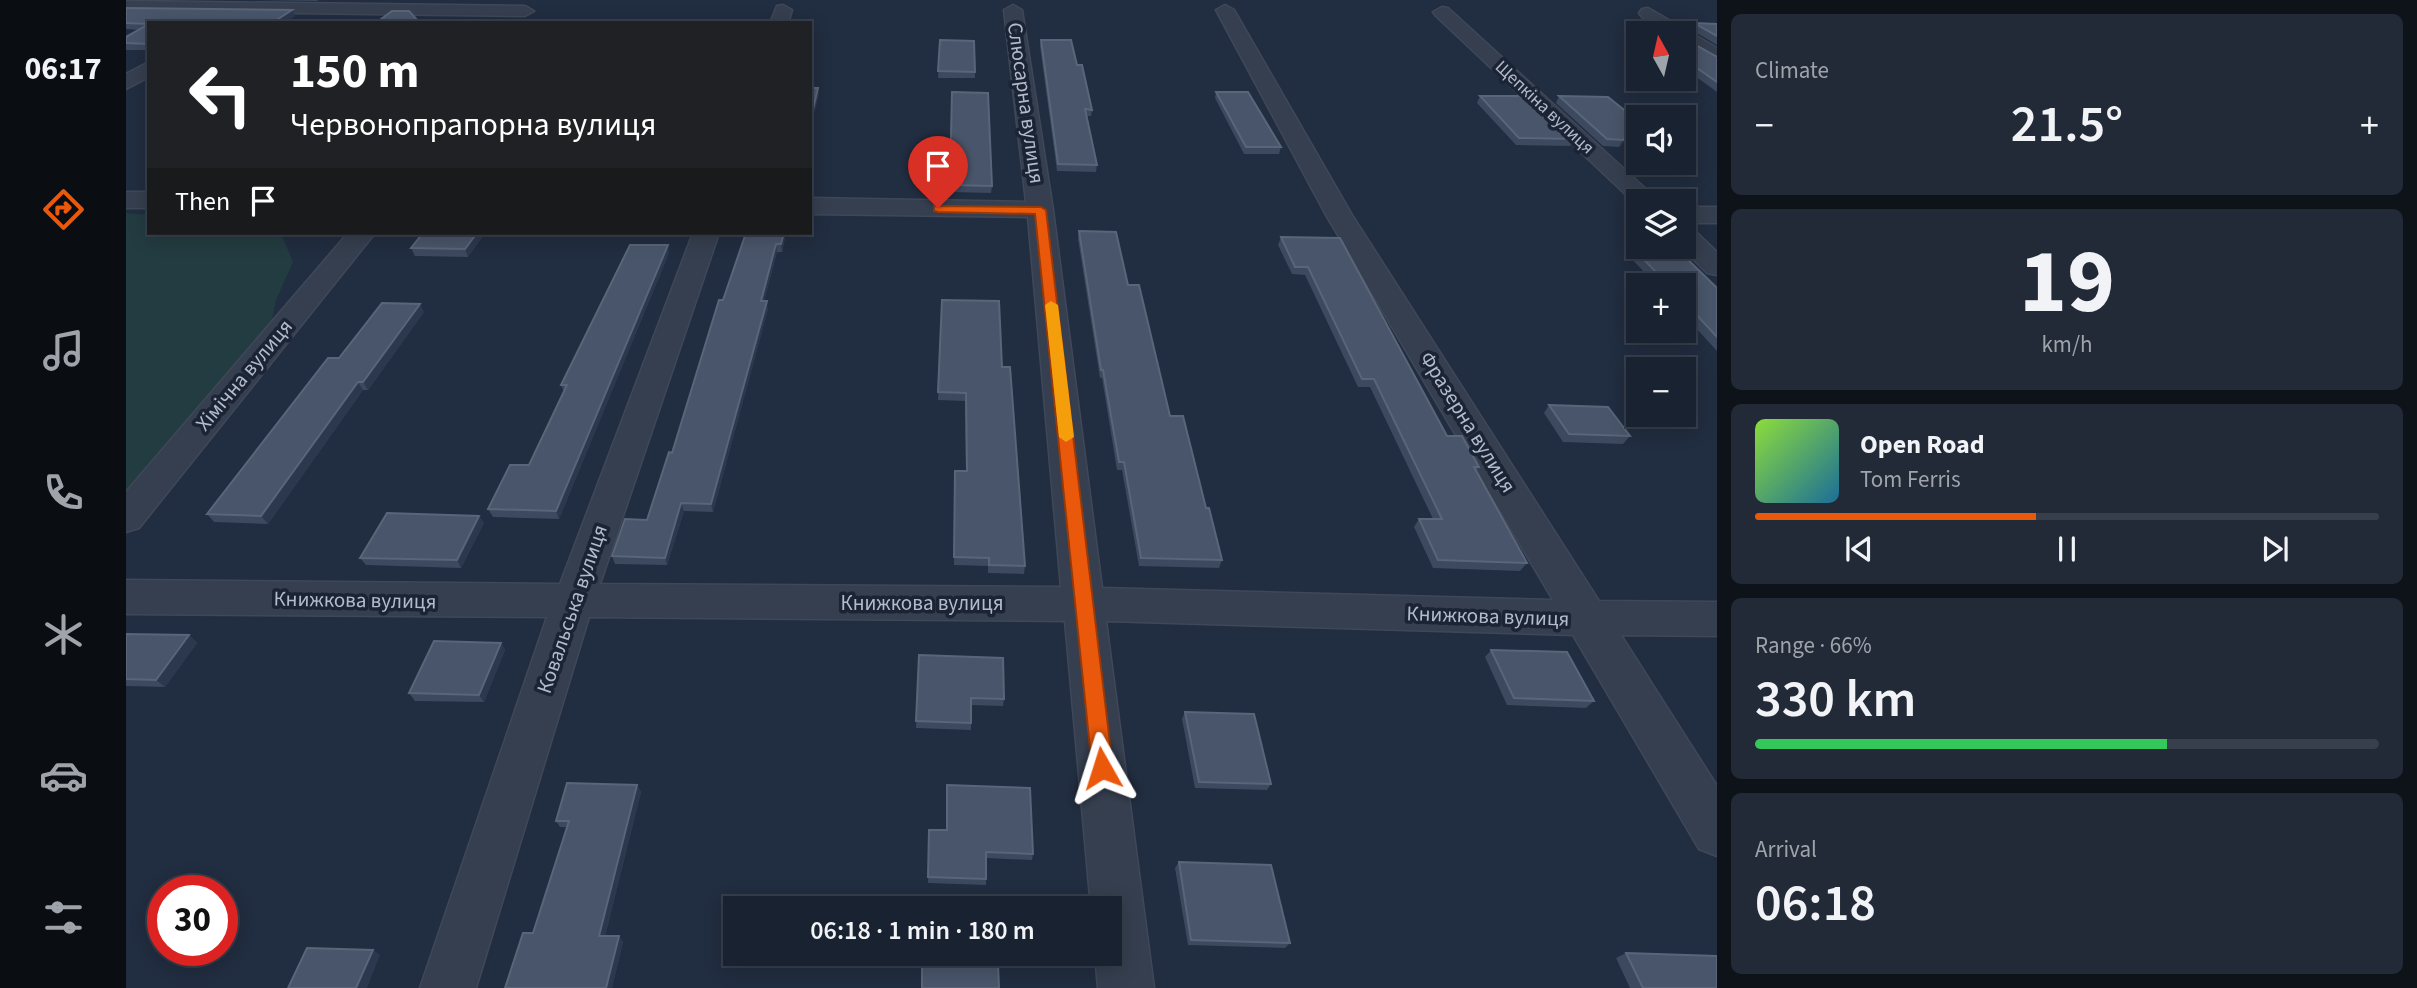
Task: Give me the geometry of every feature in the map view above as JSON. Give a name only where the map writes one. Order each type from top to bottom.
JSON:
[{"type":"street","points":[[220,21],[246,3]]},
{"type":"street","points":[[126,6],[246,3],[520,17]]},
{"type":"street","name":"Слюсарна вулиця","points":[[1013,10],[1041,210],[1126,988]]},
{"type":"street","name":"Фразерна вулиця","points":[[1225,10],[1339,215],[1589,618],[1717,831]]},
{"type":"street","name":"Щепкіна вулиця","points":[[1442,12],[1634,189]]},
{"type":"street","points":[[1648,13],[1661,21]]},
{"type":"street","points":[[1696,43],[1717,57]]},
{"type":"street","points":[[126,83],[147,69]]},
{"type":"street","points":[[126,200],[147,200]]},
{"type":"street","points":[[812,206],[1041,210]]},
{"type":"street","points":[[1696,215],[1717,215]]},
{"type":"street","name":"Хімічна вулиця","points":[[126,518],[360,235]]},
{"type":"street","name":"Ковальська вулиця","points":[[448,988],[573,602],[705,235]]},
{"type":"street","points":[[1696,247],[1717,267]]},
{"type":"street","name":"Книжкова вулиця","points":[[126,597],[1085,604],[1717,619]]},
{"type":"green space","points":[[126,213],[147,215],[147,235],[282,235],[293,262],[276,300],[271,325],[126,491]]},
{"type":"building","points":[[126,8],[292,10],[275,21],[126,23]]},
{"type":"building","points":[[392,11],[409,11],[418,21],[379,21]]},
{"type":"building","points":[[1696,23],[1717,24],[1717,36],[1696,24]]},
{"type":"building","points":[[147,25],[147,44],[126,43],[126,37]]},
{"type":"building","points":[[940,40],[974,41],[975,72],[938,71]]},
{"type":"building","points":[[1041,40],[1071,40],[1077,65],[1082,65],[1092,110],[1085,109],[1097,165],[1058,164]]},
{"type":"building","points":[[1696,45],[1717,57],[1717,82],[1696,67]]},
{"type":"building","points":[[812,88],[818,88],[812,114]]},
{"type":"building","points":[[952,92],[988,93],[992,186],[950,185]]},
{"type":"building","points":[[1216,92],[1248,92],[1281,147],[1246,147]]},
{"type":"building","points":[[1480,96],[1528,96],[1574,139],[1519,138]]},
{"type":"building","points":[[1559,96],[1608,97],[1626,111],[1626,137],[1623,140],[1607,139]]},
{"type":"building","points":[[1079,231],[1116,232],[1128,285],[1139,285],[1170,416],[1183,416],[1222,560],[1141,558],[1124,462],[1119,462],[1101,370]]},
{"type":"building","points":[[421,235],[476,235],[465,249],[411,248]]},
{"type":"building","points":[[745,235],[783,235],[781,244],[776,244],[761,301],[767,301],[711,504],[681,503],[665,558],[612,556],[625,519],[647,520],[669,452],[672,453],[719,300],[723,300]]},
{"type":"building","points":[[1281,237],[1340,238],[1447,436],[1462,436],[1479,467],[1474,467],[1527,563],[1438,560],[1419,519],[1442,519],[1374,379],[1362,379],[1308,267],[1295,267]]},
{"type":"building","points":[[630,245],[668,245],[556,511],[488,509],[510,465],[529,465],[567,385],[561,385]]},
{"type":"building","points":[[1643,259],[1687,259],[1717,288],[1717,337],[1696,314],[1696,273],[1657,273]]},
{"type":"building","points":[[942,300],[999,301],[1002,367],[1010,367],[1025,566],[989,565],[989,558],[954,557],[955,471],[967,471],[966,393],[938,392]]},
{"type":"building","points":[[382,303],[420,304],[363,382],[358,382],[261,516],[207,514],[328,358],[339,358]]},
{"type":"building","points":[[1549,405],[1608,407],[1630,436],[1569,434]]},
{"type":"building","points":[[387,513],[479,516],[457,560],[360,558]]},
{"type":"building","points":[[126,634],[189,635],[156,680],[126,679]]},
{"type":"building","points":[[434,641],[501,643],[479,695],[409,693]]},
{"type":"building","points":[[1491,650],[1567,652],[1594,701],[1514,698]]},
{"type":"building","points":[[919,655],[1003,658],[1004,699],[971,698],[971,723],[916,721]]},
{"type":"building","points":[[1185,712],[1254,714],[1271,784],[1199,782]]},
{"type":"building","points":[[567,783],[637,785],[599,936],[619,936],[606,988],[505,988],[523,933],[533,933],[569,821],[556,821]]},
{"type":"building","points":[[947,785],[1030,788],[1033,854],[986,852],[986,879],[928,877],[929,830],[947,830]]},
{"type":"building","points":[[1179,862],[1271,865],[1290,943],[1191,940]]},
{"type":"building","points":[[307,948],[373,950],[356,988],[288,988]]},
{"type":"building","points":[[1626,953],[1717,956],[1717,988],[1643,988]]},
{"type":"building","points":[[922,966],[998,966],[999,988],[922,988]]},
{"type":"slow traffic","points":[[1051,305],[1066,437]]},
{"type":"route","points":[[938,208],[1041,210],[1102,768]]}]
